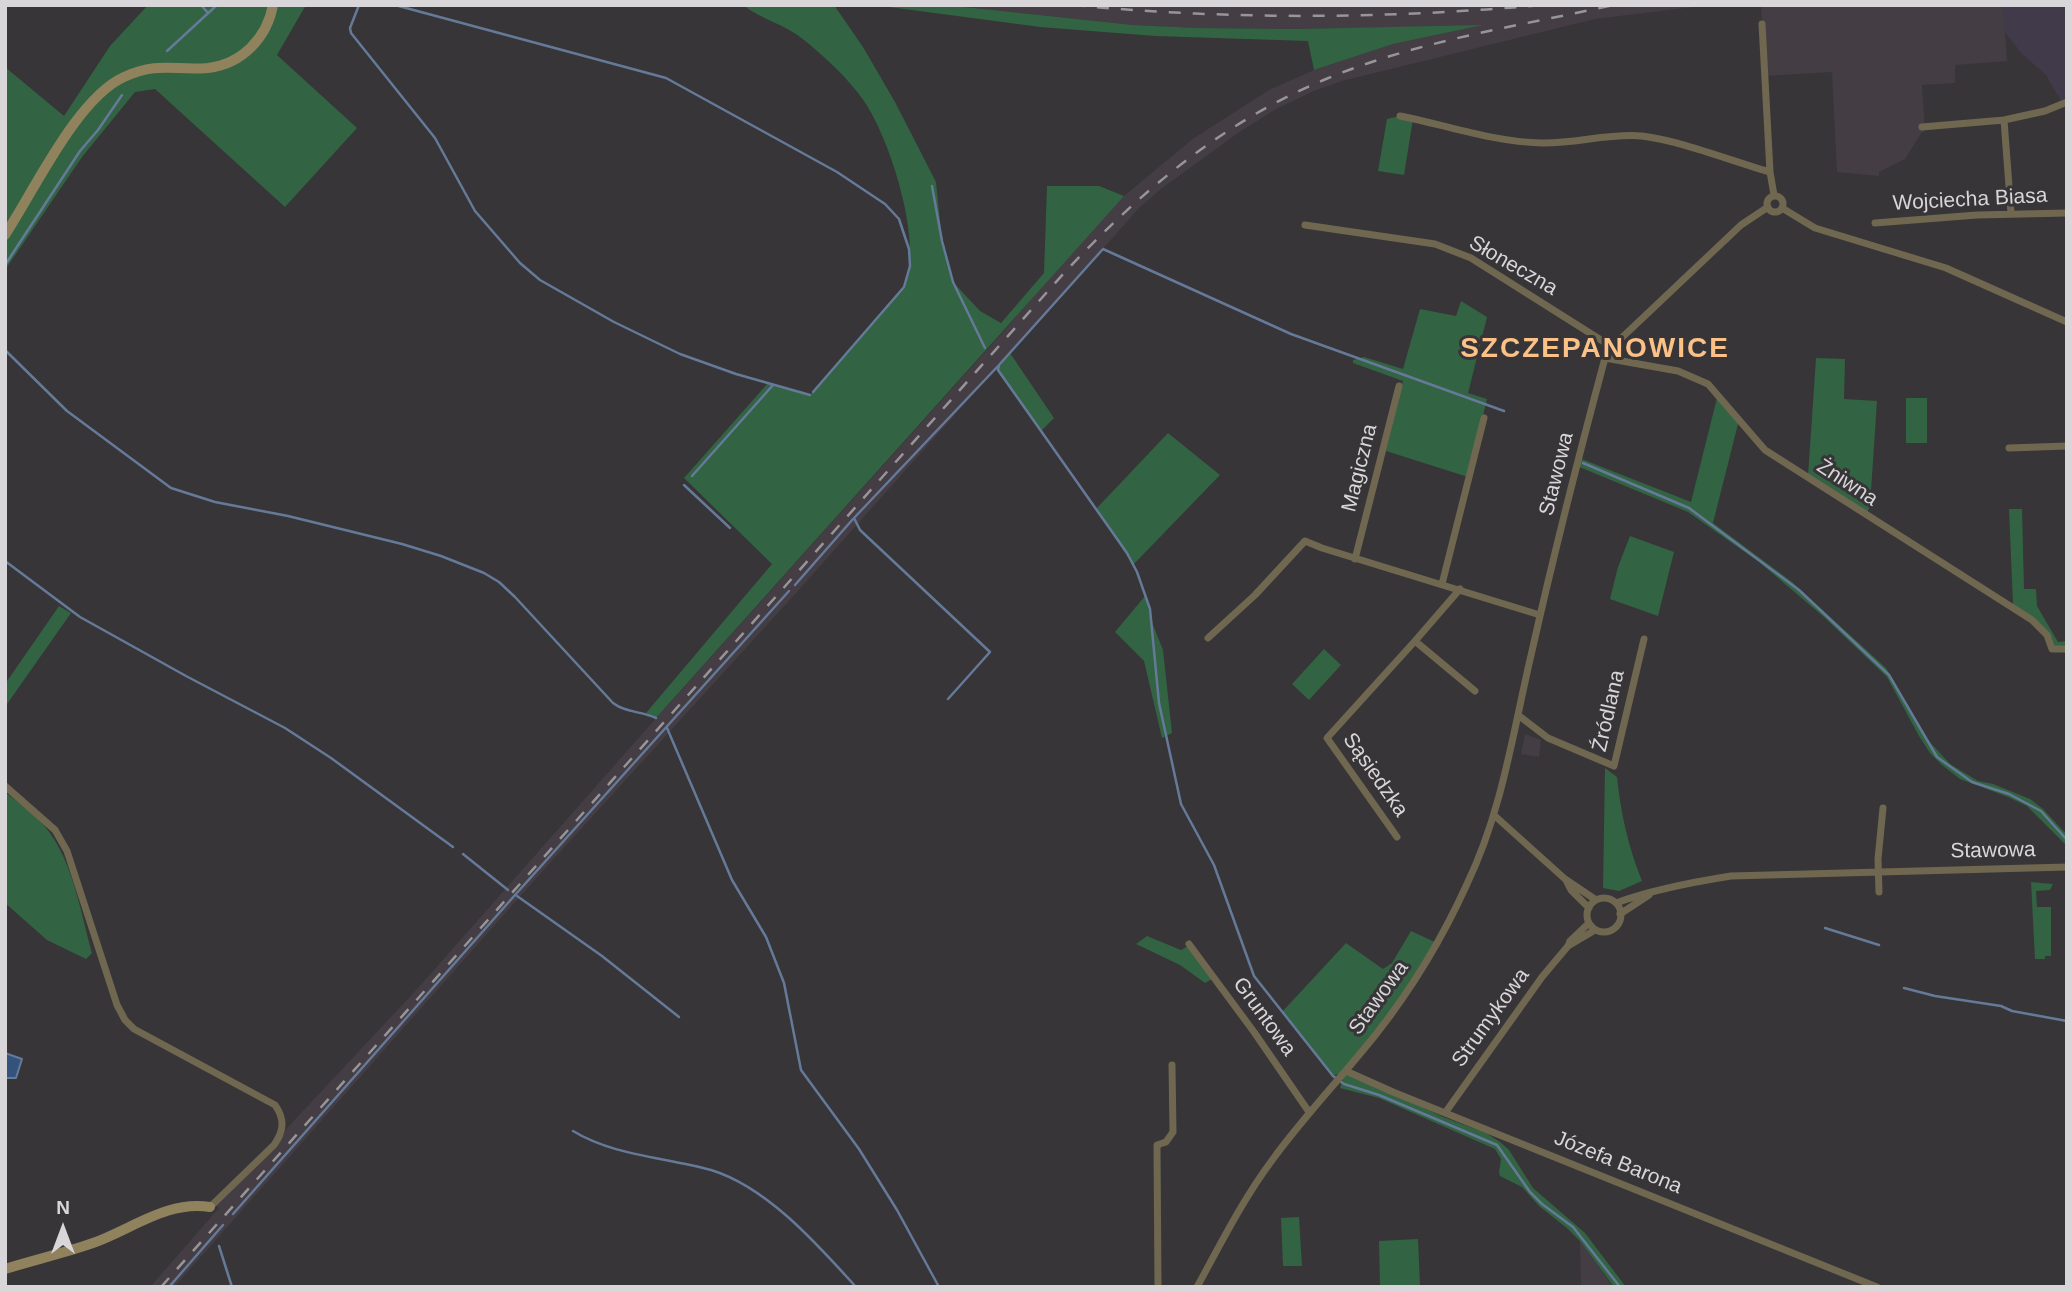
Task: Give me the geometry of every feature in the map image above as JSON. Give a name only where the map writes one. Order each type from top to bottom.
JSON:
[{"type":"main road","points":[[5,234],[94,97],[118,80],[141,70],[163,66],[209,68],[232,61],[249,50],[261,36],[269,23],[273,5]]},
{"type":"main road","points":[[5,1269],[93,1243],[174,1209],[196,1205],[210,1208]]},
{"type":"street","points":[[1762,24],[1770,173],[1774,195]]},
{"type":"street","points":[[1922,127],[2004,120],[2045,111],[2067,102]]},
{"type":"street","points":[[1400,116],[1530,143],[1568,143],[1616,136],[1642,136],[1664,140],[1770,173]]},
{"type":"street","points":[[2004,120],[2011,213]]},
{"type":"street","points":[[1774,195],[1768,200],[1768,207],[1776,212],[1782,208]]},
{"type":"street","points":[[1774,195],[1781,198],[1782,208]]},
{"type":"street","name":"Stawowa","points":[[1197,1287],[1255,1183],[1309,1112],[1346,1071],[1404,997],[1430,956],[1489,836],[1540,615],[1605,358],[1612,346],[1741,225],[1768,207]]},
{"type":"street","points":[[1782,208],[1815,228],[1946,268],[2067,322]]},
{"type":"street","name":"Wojciecha Biasa","points":[[1875,223],[2011,213],[2067,213]]},
{"type":"street","name":"Słoneczna","points":[[1305,225],[1435,244],[1471,258],[1612,346]]},
{"type":"street","name":"Żniwna","points":[[1605,358],[1678,371],[1708,384],[1765,450],[2032,620],[2047,635],[2052,649],[2067,649]]},
{"type":"street","name":"Magiczna","points":[[1355,559],[1399,386]]},
{"type":"street","points":[[1442,584],[1484,418]]},
{"type":"street","points":[[2010,448],[2067,446]]},
{"type":"street","points":[[1208,638],[1255,596],[1305,541],[1355,559],[1540,615]]},
{"type":"street","name":"Sąsiedzka","points":[[1397,837],[1326,738],[1460,589]]},
{"type":"street","name":"Źródlana","points":[[1518,715],[1548,738],[1614,766],[1644,639]]},
{"type":"street","points":[[1415,641],[1475,691]]},
{"type":"street","points":[[5,786],[55,830],[67,851],[117,1005],[125,1020],[134,1029],[275,1105],[281,1113],[283,1127],[274,1145],[210,1208]]},
{"type":"street","points":[[1879,892],[1883,808]]},
{"type":"street","points":[[1494,816],[1565,879],[1596,900],[1609,899],[1616,904],[1620,914],[1618,923],[1611,930],[1595,930],[1589,923],[1588,908],[1571,890],[1565,879]]},
{"type":"street","name":"Stawowa","points":[[1620,914],[1649,895],[1684,884],[1731,876],[2067,867]]},
{"type":"street","name":"Stawowa","points":[[1616,904],[1637,895],[1649,895]]},
{"type":"street","points":[[1588,908],[1596,900]]},
{"type":"street","name":"Strumykowa","points":[[1445,1113],[1542,977],[1570,941],[1589,923]]},
{"type":"street","name":"Strumykowa","points":[[1568,946],[1595,930]]},
{"type":"street","name":"Gruntowa","points":[[1189,944],[1309,1112]]},
{"type":"street","points":[[1158,1287],[1157,1145],[1166,1142],[1173,1132],[1172,1065]]},
{"type":"street","name":"Józefa Barona","points":[[1346,1071],[1877,1287]]},
{"type":"shaded area","points":[[946,5],[1710,5],[1595,19],[1342,81],[1276,109],[1161,189],[1140,207],[797,592],[540,874],[174,1287],[150,1287],[219,1208],[215,1205],[418,988],[1081,241],[1124,196],[1194,138],[1269,90],[1314,70],[1393,44],[1476,26],[1199,28],[1133,25]]},
{"type":"shaded area","points":[[1761,5],[2003,5],[2007,61],[1955,65],[1955,83],[1922,85],[1925,132],[1922,132],[1905,159],[1879,172],[1879,176],[1837,172],[1832,72],[1765,76]]},
{"type":"shaded area","points":[[2003,5],[2066,5],[2067,97],[2061,101],[2046,75],[2022,54],[2004,31]]},
{"type":"shaded area","points":[[1525,734],[1541,740],[1539,757],[1521,754]]},
{"type":"shaded area","points":[[1580,1241],[1613,1287],[1581,1287]]},
{"type":"green space","points":[[148,5],[306,5],[277,55],[357,128],[285,207],[155,89],[135,92],[82,157],[5,270],[5,67],[64,116],[110,46]]},
{"type":"green space","points":[[743,5],[834,5],[863,47],[895,102],[936,182],[942,241],[953,282],[980,311],[1001,323],[1044,273],[1047,186],[1099,186],[1124,196],[656,718],[646,713],[772,564],[684,478],[768,383],[810,395],[904,287],[909,268],[910,245],[901,192],[884,140],[864,101],[836,68],[804,40]]},
{"type":"green space","points":[[874,5],[946,5],[1133,25],[1199,28],[1483,25],[1393,44],[1314,70],[1308,41],[1155,36],[1040,27]]},
{"type":"green space","points":[[1400,116],[1413,119],[1404,175],[1378,171],[1387,119]]},
{"type":"green space","points":[[1461,301],[1487,317],[1468,393],[1487,399],[1468,477],[1386,451],[1403,381],[1353,363],[1353,360],[1364,357],[1403,369],[1420,309],[1456,316]]},
{"type":"green space","points":[[1010,353],[1054,418],[1041,431],[995,368]]},
{"type":"green space","points":[[1816,358],[1845,359],[1844,399],[1877,401],[1870,506],[1866,516],[1808,476]]},
{"type":"green space","points":[[1718,394],[1739,420],[1713,523],[1792,582],[1886,668],[1928,740],[1950,764],[1978,781],[2030,799],[2067,835],[2067,846],[2027,806],[1960,779],[1942,765],[1919,736],[1887,677],[1824,617],[1759,562],[1688,512],[1577,466],[1579,458],[1691,502]]},
{"type":"green space","points":[[1906,398],[1927,398],[1927,443],[1906,443]]},
{"type":"green space","points":[[1168,433],[1220,475],[1133,565],[1096,509]]},
{"type":"green space","points":[[2009,509],[2022,509],[2024,589],[2036,589],[2037,606],[2058,642],[2067,641],[2067,650],[2051,650],[2047,636],[2013,604]]},
{"type":"green space","points":[[1630,536],[1674,552],[1658,616],[1610,599]]},
{"type":"green space","points":[[1145,596],[1163,650],[1172,733],[1162,738],[1144,661],[1115,632]]},
{"type":"green space","points":[[59,606],[71,613],[5,707],[5,684]]},
{"type":"green space","points":[[1324,649],[1341,665],[1309,700],[1292,684]]},
{"type":"green space","points":[[1605,768],[1617,777],[1626,830],[1642,881],[1619,891],[1603,888]]},
{"type":"green space","points":[[5,792],[39,820],[60,849],[73,883],[92,953],[86,959],[47,940],[5,903]]},
{"type":"green space","points":[[2031,882],[2053,884],[2050,890],[2036,891],[2037,907],[2051,907],[2051,956],[2045,956],[2045,959],[2035,959]]},
{"type":"green space","points":[[1411,931],[1437,943],[1347,1071],[1443,1117],[1486,1133],[1500,1142],[1509,1150],[1533,1188],[1585,1233],[1626,1287],[1614,1287],[1568,1229],[1539,1206],[1522,1187],[1500,1176],[1501,1159],[1495,1149],[1379,1098],[1340,1088],[1346,1071],[1333,1076],[1282,1012],[1346,943],[1383,969],[1392,963]]},
{"type":"green space","points":[[1147,936],[1181,950],[1190,945],[1214,978],[1205,983],[1180,965],[1136,944]]},
{"type":"green space","points":[[1299,1217],[1302,1266],[1283,1266],[1281,1218]]},
{"type":"green space","points":[[1418,1239],[1420,1287],[1380,1287],[1379,1241]]},
{"type":"water","points":[[5,1053],[22,1059],[16,1078],[5,1078]]},
{"type":"waterway","points":[[201,5],[208,13]]},
{"type":"waterway","points":[[167,51],[217,5]]},
{"type":"waterway","points":[[359,5],[350,28],[351,33],[435,138],[475,211],[520,263],[540,280],[614,322],[680,354],[736,374],[810,395]]},
{"type":"waterway","points":[[395,5],[666,78],[837,172],[885,204],[899,219],[909,249],[910,266],[904,287],[813,392]]},
{"type":"waterway","points":[[5,265],[80,151],[122,95]]},
{"type":"waterway","points":[[932,186],[953,282],[985,348]]},
{"type":"waterway","points":[[1504,411],[1291,334],[1103,249],[999,365],[998,370],[1127,553],[1137,572],[1150,609],[1159,703],[1181,804],[1214,865],[1254,976],[1333,1076],[1344,1084],[1379,1095],[1497,1145],[1530,1192],[1573,1227],[1620,1287]]},
{"type":"waterway","points":[[5,350],[67,411],[171,488],[215,502],[288,516],[402,544],[484,573],[515,597],[613,703],[623,709],[656,718]]},
{"type":"waterway","points":[[948,699],[990,652],[860,530],[854,518],[999,365]]},
{"type":"waterway","points":[[692,476],[773,385]]},
{"type":"waterway","points":[[1583,463],[1689,508],[1799,590],[1889,675],[1937,757],[1972,782],[2009,794],[2041,811],[2067,840]]},
{"type":"waterway","points":[[684,485],[730,528]]},
{"type":"waterway","points":[[795,585],[853,519]]},
{"type":"waterway","points":[[5,561],[80,617],[285,728],[331,758],[453,847]]},
{"type":"waterway","points":[[233,1214],[789,591]]},
{"type":"waterway","points":[[667,728],[732,880],[766,937],[784,983],[801,1070],[859,1149],[897,1210],[939,1287]]},
{"type":"waterway","points":[[463,854],[508,890]]},
{"type":"waterway","points":[[517,896],[602,956],[679,1017]]},
{"type":"waterway","points":[[1825,928],[1879,945]]},
{"type":"waterway","points":[[1904,988],[2067,1021]]},
{"type":"waterway","points":[[573,1131],[605,1146],[711,1170],[752,1189],[790,1219],[856,1287]]},
{"type":"waterway","points":[[169,1287],[223,1225]]},
{"type":"waterway","points":[[219,1246],[232,1287]]},
{"type":"railway","points":[[1073,5],[1190,13],[1308,16],[1425,13],[1542,5]]},
{"type":"railway","points":[[161,1287],[1064,273],[1153,187],[1217,138],[1252,116],[1326,79],[1432,44],[1614,5]]},
{"type":"district","name":"SZCZEPANOWICE","points":[[1595,349]]}]
